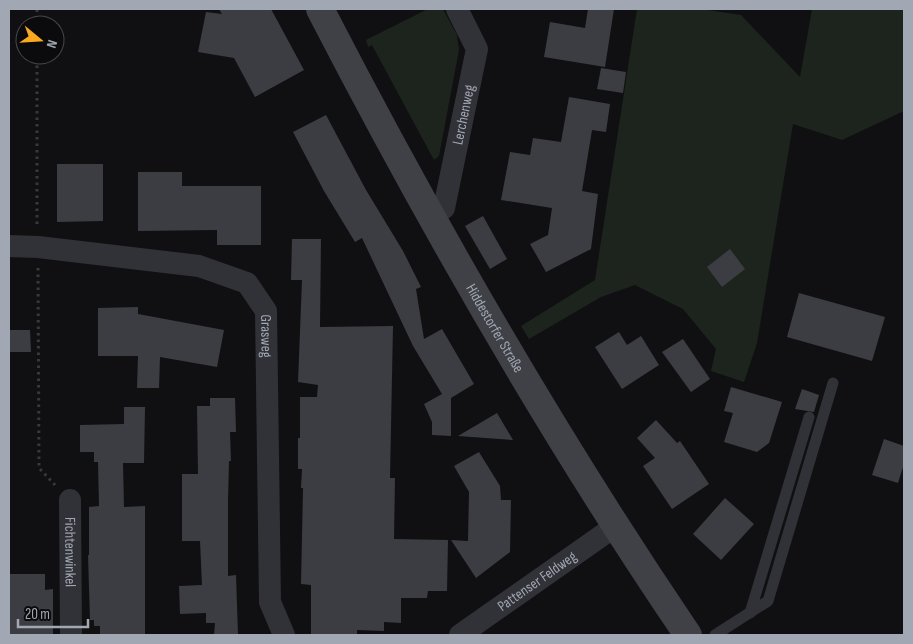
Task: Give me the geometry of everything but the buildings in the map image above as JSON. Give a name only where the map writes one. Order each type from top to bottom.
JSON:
[{"type":"main road","name":"Hiddestorfer Straße","points":[[320,9],[430,217],[614,527],[688,635]]},
{"type":"street","name":"Lerchenweg","points":[[430,217],[444,208],[477,49],[457,9]]},
{"type":"street","name":"Grasweg","points":[[9,246],[38,247],[199,266],[247,283],[266,311],[270,602],[284,635]]},
{"type":"street","name":"Fichtenwinkel","points":[[70,500],[70,635]]},
{"type":"street","name":"Pattenser Feldweg","points":[[460,635],[614,527]]},
{"type":"lane","points":[[715,635],[768,601],[833,383]]},
{"type":"lane","points":[[750,612],[809,417]]},
{"type":"path","points":[[37,65],[39,468],[70,500]]},
{"type":"shaded area","points":[[428,9],[443,9],[457,35],[459,50],[439,156],[434,160],[372,45],[368,47],[366,40]]},
{"type":"shaded area","points":[[637,9],[701,9],[741,15],[800,77],[812,9],[904,9],[904,111],[842,140],[793,124],[757,343],[744,382],[711,371],[716,349],[683,309],[635,285],[601,297],[529,339],[521,326],[595,280]]}]
